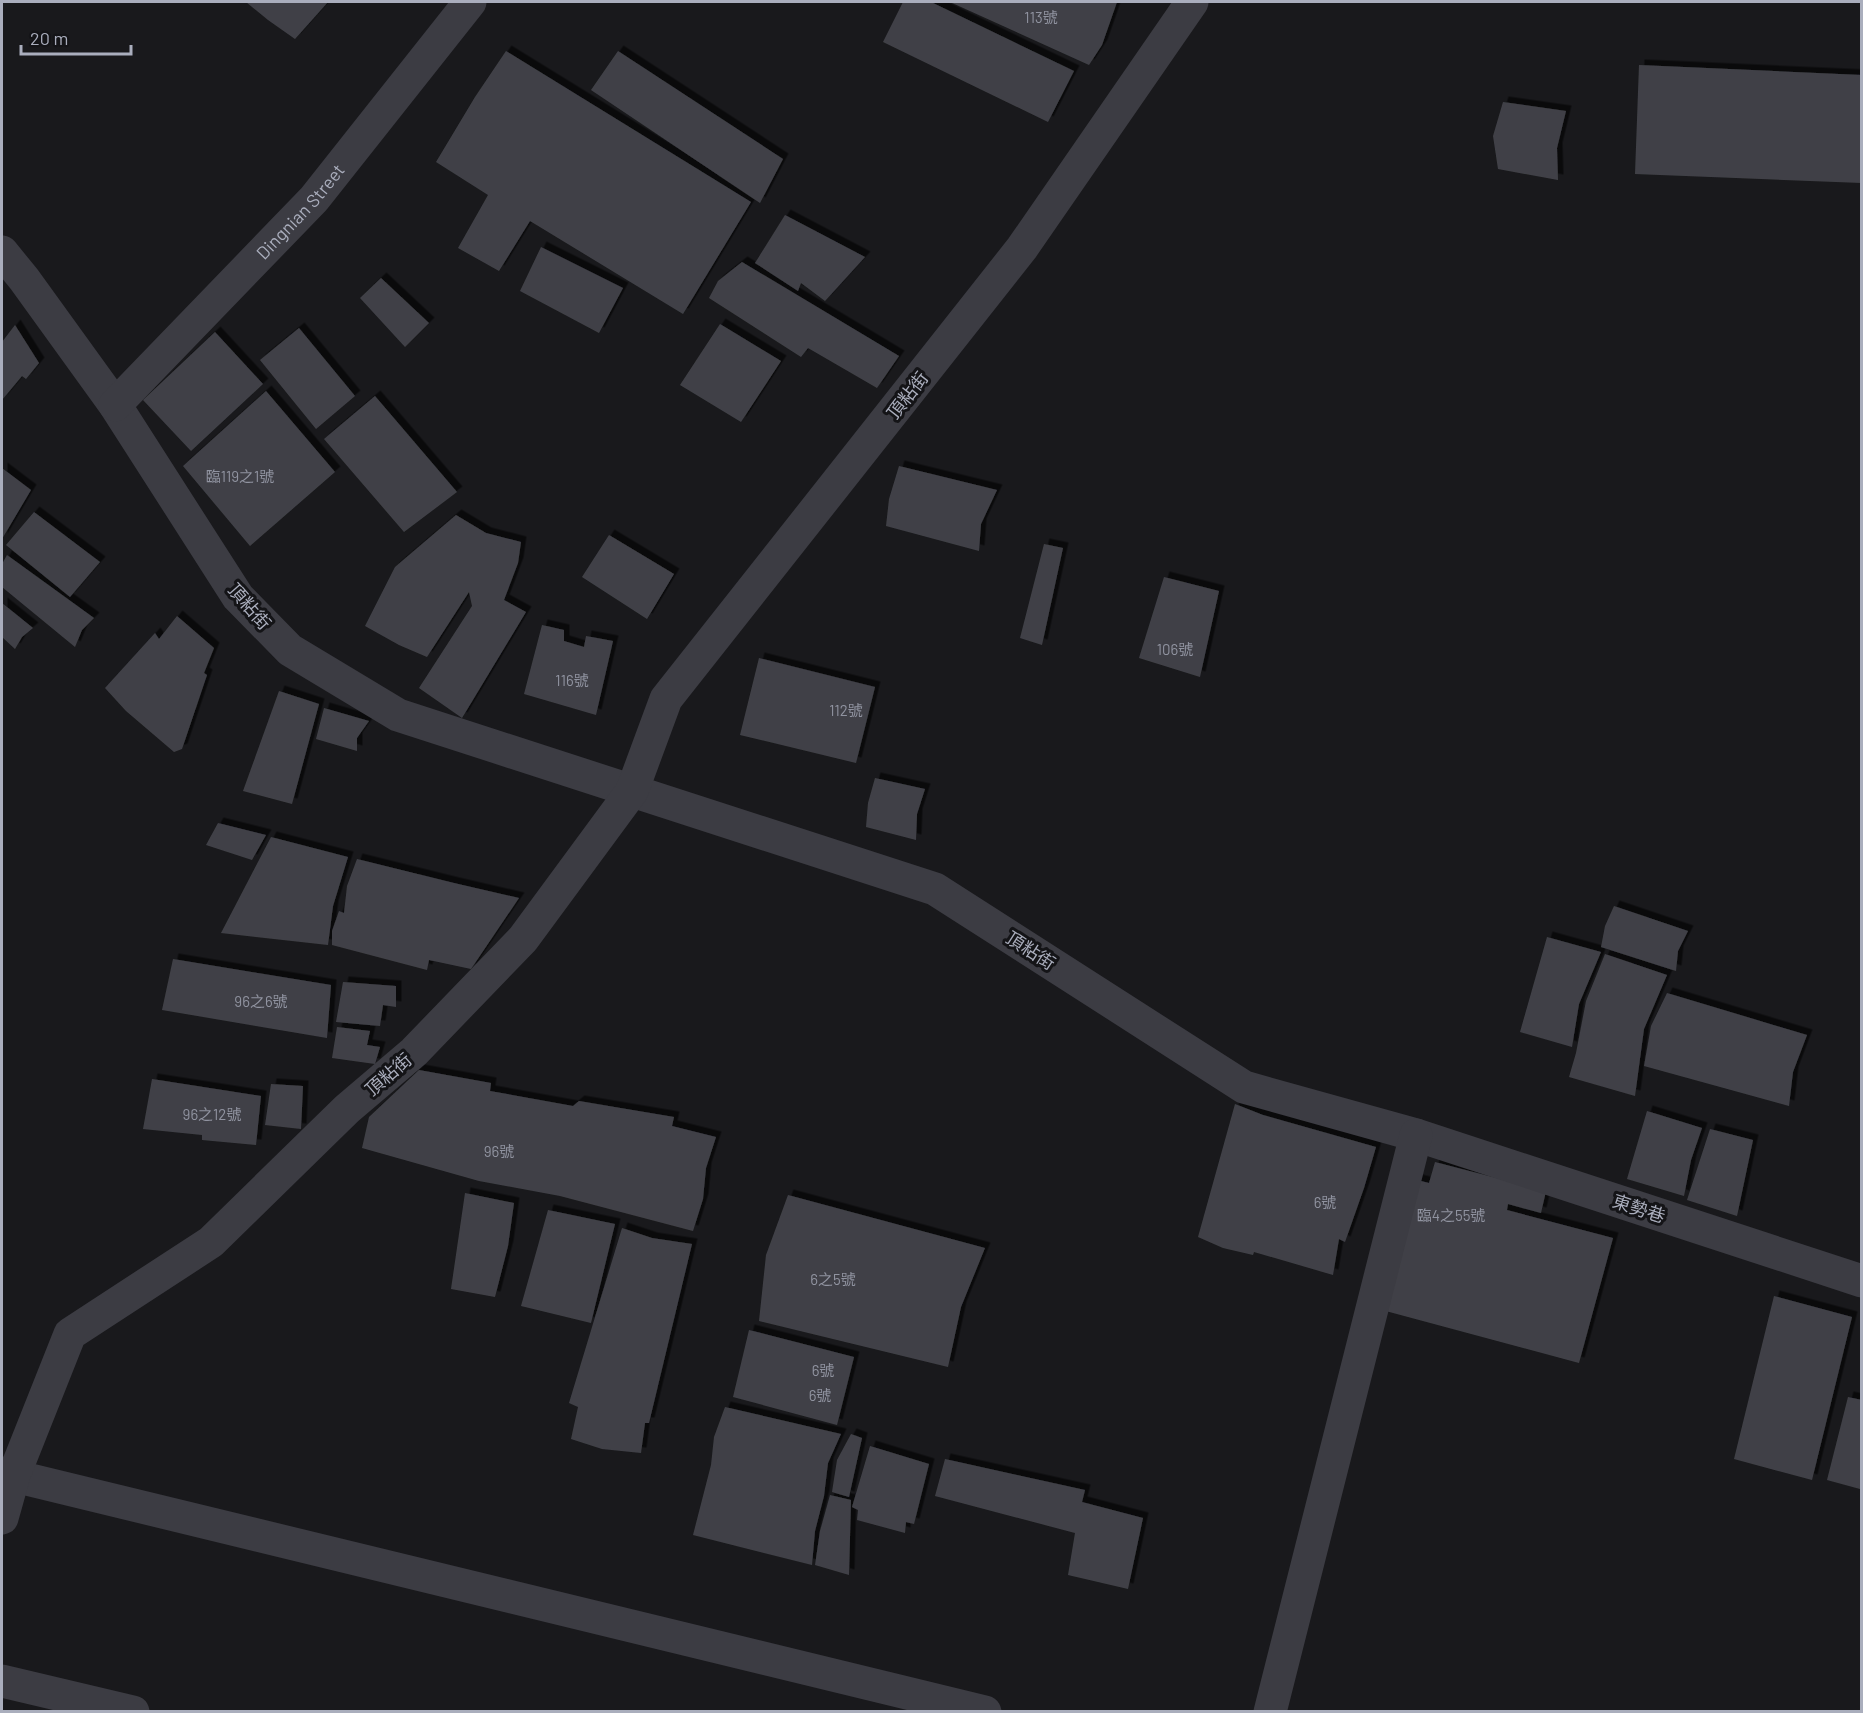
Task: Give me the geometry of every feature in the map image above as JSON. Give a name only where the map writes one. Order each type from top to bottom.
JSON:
[{"type":"street","name":"Dingnian Street","points":[[115,405],[314,199],[470,2]]},
{"type":"street","name":"頂粘街","points":[[2,1518],[8,1474],[70,1334],[211,1242],[347,1109],[414,1052],[523,939],[632,791],[666,699],[1022,248],[1192,2]]},
{"type":"street","name":"頂粘街","points":[[2,252],[115,405],[238,597],[290,650],[398,715],[935,889],[1244,1088],[1416,1135]]},
{"type":"street","name":"東勢巷","points":[[1416,1135],[1862,1281]]},
{"type":"street","points":[[1270,1712],[1416,1135]]},
{"type":"street","points":[[8,1474],[985,1712]]},
{"type":"street","points":[[2,1681],[133,1712]]},
{"type":"building","points":[[246,2],[328,2],[295,39]]},
{"type":"building","points":[[903,2],[931,2],[1074,71],[1048,122],[883,42]]},
{"type":"building","points":[[950,2],[1117,2],[1102,45],[1089,65]]},
{"type":"building","points":[[506,51],[751,202],[683,314],[530,221],[499,271],[458,248],[488,195],[436,162]]},
{"type":"building","points":[[618,51],[783,159],[760,203],[591,90]]},
{"type":"building","points":[[1639,65],[1862,75],[1862,183],[1635,174]]},
{"type":"building","points":[[1503,102],[1566,111],[1557,148],[1558,180],[1498,169],[1493,136]]},
{"type":"building","points":[[785,215],[865,257],[825,301],[801,283],[798,291],[755,263]]},
{"type":"building","points":[[541,247],[623,288],[599,333],[520,291]]},
{"type":"building","points":[[742,262],[899,356],[877,388],[808,348],[801,357],[709,298],[718,281]]},
{"type":"building","points":[[381,278],[429,323],[405,347],[360,298]]},
{"type":"building","points":[[720,324],[781,361],[741,422],[680,385]]},
{"type":"building","points":[[15,325],[39,363],[26,379],[22,376],[2,400],[2,342]]},
{"type":"building","points":[[299,328],[355,396],[316,429],[260,360]]},
{"type":"building","points":[[215,332],[263,384],[191,451],[143,400]]},
{"type":"building","points":[[266,391],[335,472],[250,546],[183,466]]},
{"type":"building","points":[[375,396],[457,492],[404,532],[324,439]]},
{"type":"building","points":[[899,466],[997,490],[981,524],[979,551],[886,526],[889,499]]},
{"type":"building","points":[[2,468],[31,490],[2,539]]},
{"type":"building","points":[[34,512],[100,562],[70,597],[6,545]]},
{"type":"building","points":[[456,515],[486,533],[521,542],[518,563],[504,600],[526,612],[462,718],[419,688],[472,606],[469,592],[427,657],[365,626],[395,567]]},
{"type":"building","points":[[609,535],[674,574],[647,619],[582,577]]},
{"type":"building","points":[[1044,544],[1063,548],[1042,645],[1020,638]]},
{"type":"building","points":[[7,555],[94,618],[82,630],[75,647],[2,587],[2,564]]},
{"type":"building","points":[[1164,577],[1219,591],[1200,677],[1139,658]]},
{"type":"building","points":[[2,603],[33,628],[22,637],[15,649],[2,637]]},
{"type":"building","points":[[177,616],[214,648],[204,673],[207,675],[182,749],[174,752],[126,711],[105,688],[155,633],[159,639]]},
{"type":"building","points":[[542,625],[564,630],[564,641],[584,647],[586,636],[613,641],[596,715],[524,694]]},
{"type":"building","points":[[759,658],[875,687],[856,763],[740,735]]},
{"type":"building","points":[[279,691],[319,704],[292,804],[243,791]]},
{"type":"building","points":[[324,708],[369,721],[357,738],[357,751],[316,739]]},
{"type":"building","points":[[875,778],[925,789],[917,814],[916,840],[866,827],[868,803]]},
{"type":"building","points":[[218,823],[266,835],[252,860],[206,845]]},
{"type":"building","points":[[271,837],[348,857],[333,906],[328,945],[221,933]]},
{"type":"building","points":[[357,859],[519,898],[471,969],[429,960],[427,970],[332,945],[332,931],[339,911],[344,913],[347,886]]},
{"type":"building","points":[[1614,906],[1688,931],[1678,951],[1676,971],[1601,947],[1605,926]]},
{"type":"building","points":[[1547,937],[1601,952],[1579,1004],[1572,1047],[1520,1032]]},
{"type":"building","points":[[1605,954],[1667,975],[1644,1029],[1635,1096],[1569,1077],[1586,1001]]},
{"type":"building","points":[[173,959],[331,985],[327,1038],[162,1010]]},
{"type":"building","points":[[343,982],[396,986],[396,1007],[383,1005],[380,1026],[336,1022]]},
{"type":"building","points":[[1667,993],[1807,1035],[1793,1072],[1789,1106],[1644,1066],[1651,1026]]},
{"type":"building","points":[[337,1027],[370,1031],[367,1045],[380,1047],[375,1064],[332,1058]]},
{"type":"building","points":[[419,1070],[491,1083],[490,1091],[573,1106],[579,1101],[674,1117],[672,1126],[716,1137],[706,1168],[703,1199],[693,1231],[560,1196],[479,1181],[362,1148],[369,1117]]},
{"type":"building","points":[[152,1079],[261,1096],[256,1145],[202,1140],[202,1135],[143,1129]]},
{"type":"building","points":[[271,1084],[303,1086],[301,1129],[265,1125]]},
{"type":"building","points":[[1235,1104],[1263,1115],[1376,1147],[1345,1242],[1339,1239],[1333,1275],[1254,1252],[1253,1255],[1223,1248],[1198,1237]]},
{"type":"building","points":[[1647,1111],[1702,1128],[1691,1160],[1684,1196],[1627,1179]]},
{"type":"building","points":[[1710,1129],[1753,1140],[1737,1216],[1687,1200]]},
{"type":"building","points":[[1435,1162],[1546,1191],[1541,1213],[1508,1204],[1507,1210],[1613,1238],[1579,1363],[1382,1310],[1417,1180],[1429,1183]]},
{"type":"building","points":[[465,1193],[514,1203],[508,1246],[495,1297],[451,1289]]},
{"type":"building","points":[[788,1195],[985,1248],[961,1307],[948,1367],[759,1321],[766,1255]]},
{"type":"building","points":[[548,1210],[615,1224],[591,1323],[521,1306]]},
{"type":"building","points":[[622,1228],[652,1238],[692,1244],[649,1423],[645,1423],[641,1453],[602,1449],[571,1439],[578,1407],[569,1403]]},
{"type":"building","points":[[1774,1296],[1852,1317],[1812,1480],[1734,1459]]},
{"type":"building","points":[[749,1330],[854,1357],[837,1425],[733,1397]]},
{"type":"building","points":[[1848,1397],[1862,1400],[1860,1489],[1827,1480]]},
{"type":"building","points":[[725,1407],[841,1434],[828,1463],[824,1496],[815,1531],[812,1565],[693,1535],[711,1465],[714,1437]]},
{"type":"building","points":[[851,1434],[862,1438],[849,1497],[832,1492],[837,1460]]},
{"type":"building","points":[[870,1446],[929,1464],[914,1524],[906,1522],[905,1533],[857,1520],[858,1510],[852,1507]]},
{"type":"building","points":[[945,1459],[1085,1490],[1082,1502],[1143,1518],[1128,1589],[1068,1575],[1075,1533],[935,1496]]},
{"type":"building","points":[[830,1495],[851,1500],[849,1575],[815,1565],[820,1531]]}]
